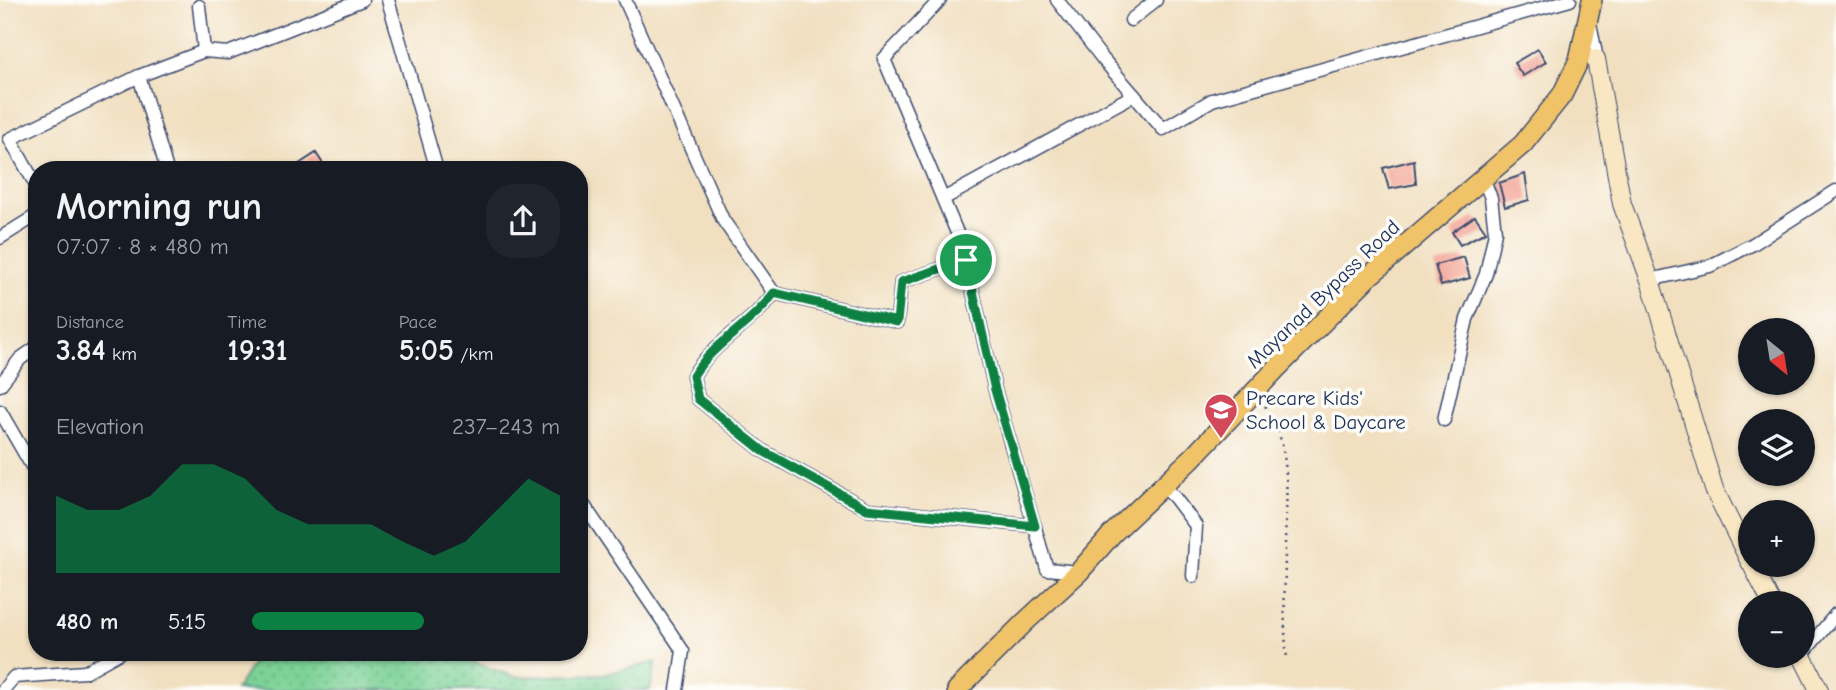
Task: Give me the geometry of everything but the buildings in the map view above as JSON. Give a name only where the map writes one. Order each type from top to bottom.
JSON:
[{"type":"main road","name":"Mayanad Bypass Road","points":[[958,689],[1079,572],[1113,533],[1163,486],[1367,278],[1523,144],[1562,95],[1579,60],[1590,7]]},
{"type":"main road","points":[[1596,59],[1622,204],[1650,280],[1714,489],[1738,538]]},
{"type":"main road","points":[[1808,668],[1819,690]]},
{"type":"street","points":[[28,171],[10,139],[139,76],[204,51],[228,53],[362,0]]},
{"type":"street","points":[[388,0],[434,161]]},
{"type":"street","points":[[625,0],[723,220],[774,293],[897,322],[901,282],[966,260]]},
{"type":"street","points":[[940,0],[884,59],[966,260],[995,390],[1047,569],[1079,572]]},
{"type":"street","points":[[1057,0],[1163,129],[1212,100],[1570,0]]},
{"type":"street","points":[[1131,20],[1156,0]]},
{"type":"street","points":[[200,2],[204,51]]},
{"type":"street","points":[[1590,7],[1596,59]]},
{"type":"street","points":[[1583,43],[1596,59]]},
{"type":"street","points":[[139,76],[164,161]]},
{"type":"street","points":[[943,199],[1134,95]]},
{"type":"street","points":[[1444,420],[1467,319],[1486,274],[1495,232],[1491,198],[1483,178]]},
{"type":"street","points":[[1650,280],[1710,266],[1753,244],[1836,191]]},
{"type":"street","points":[[0,238],[28,221]]},
{"type":"street","points":[[774,293],[765,306],[703,360],[693,376],[698,399],[763,451],[867,509],[1035,526]]},
{"type":"street","points":[[0,385],[20,359],[28,353]]},
{"type":"street","points":[[0,411],[28,459]]},
{"type":"street","points":[[1163,486],[1196,526],[1193,576]]},
{"type":"street","points":[[588,511],[683,651],[677,690]]},
{"type":"street","points":[[1815,640],[1836,614]]},
{"type":"street","points":[[3,690],[14,677],[85,672],[105,661]]},
{"type":"path","points":[[1255,392],[1269,412],[1280,439],[1286,477],[1284,628],[1287,658]]},
{"type":"green space","points":[[254,661],[469,661],[516,677],[605,674],[656,662],[650,690],[236,690]]},
{"type":"place","name":"Precare Kids' School & Daycare","points":[[1221,440]]},
{"type":"route","points":[[966,260],[995,390],[1035,526],[867,509],[763,451],[698,399],[693,376],[703,360],[765,306],[774,293],[897,322],[901,282],[966,260]]}]
